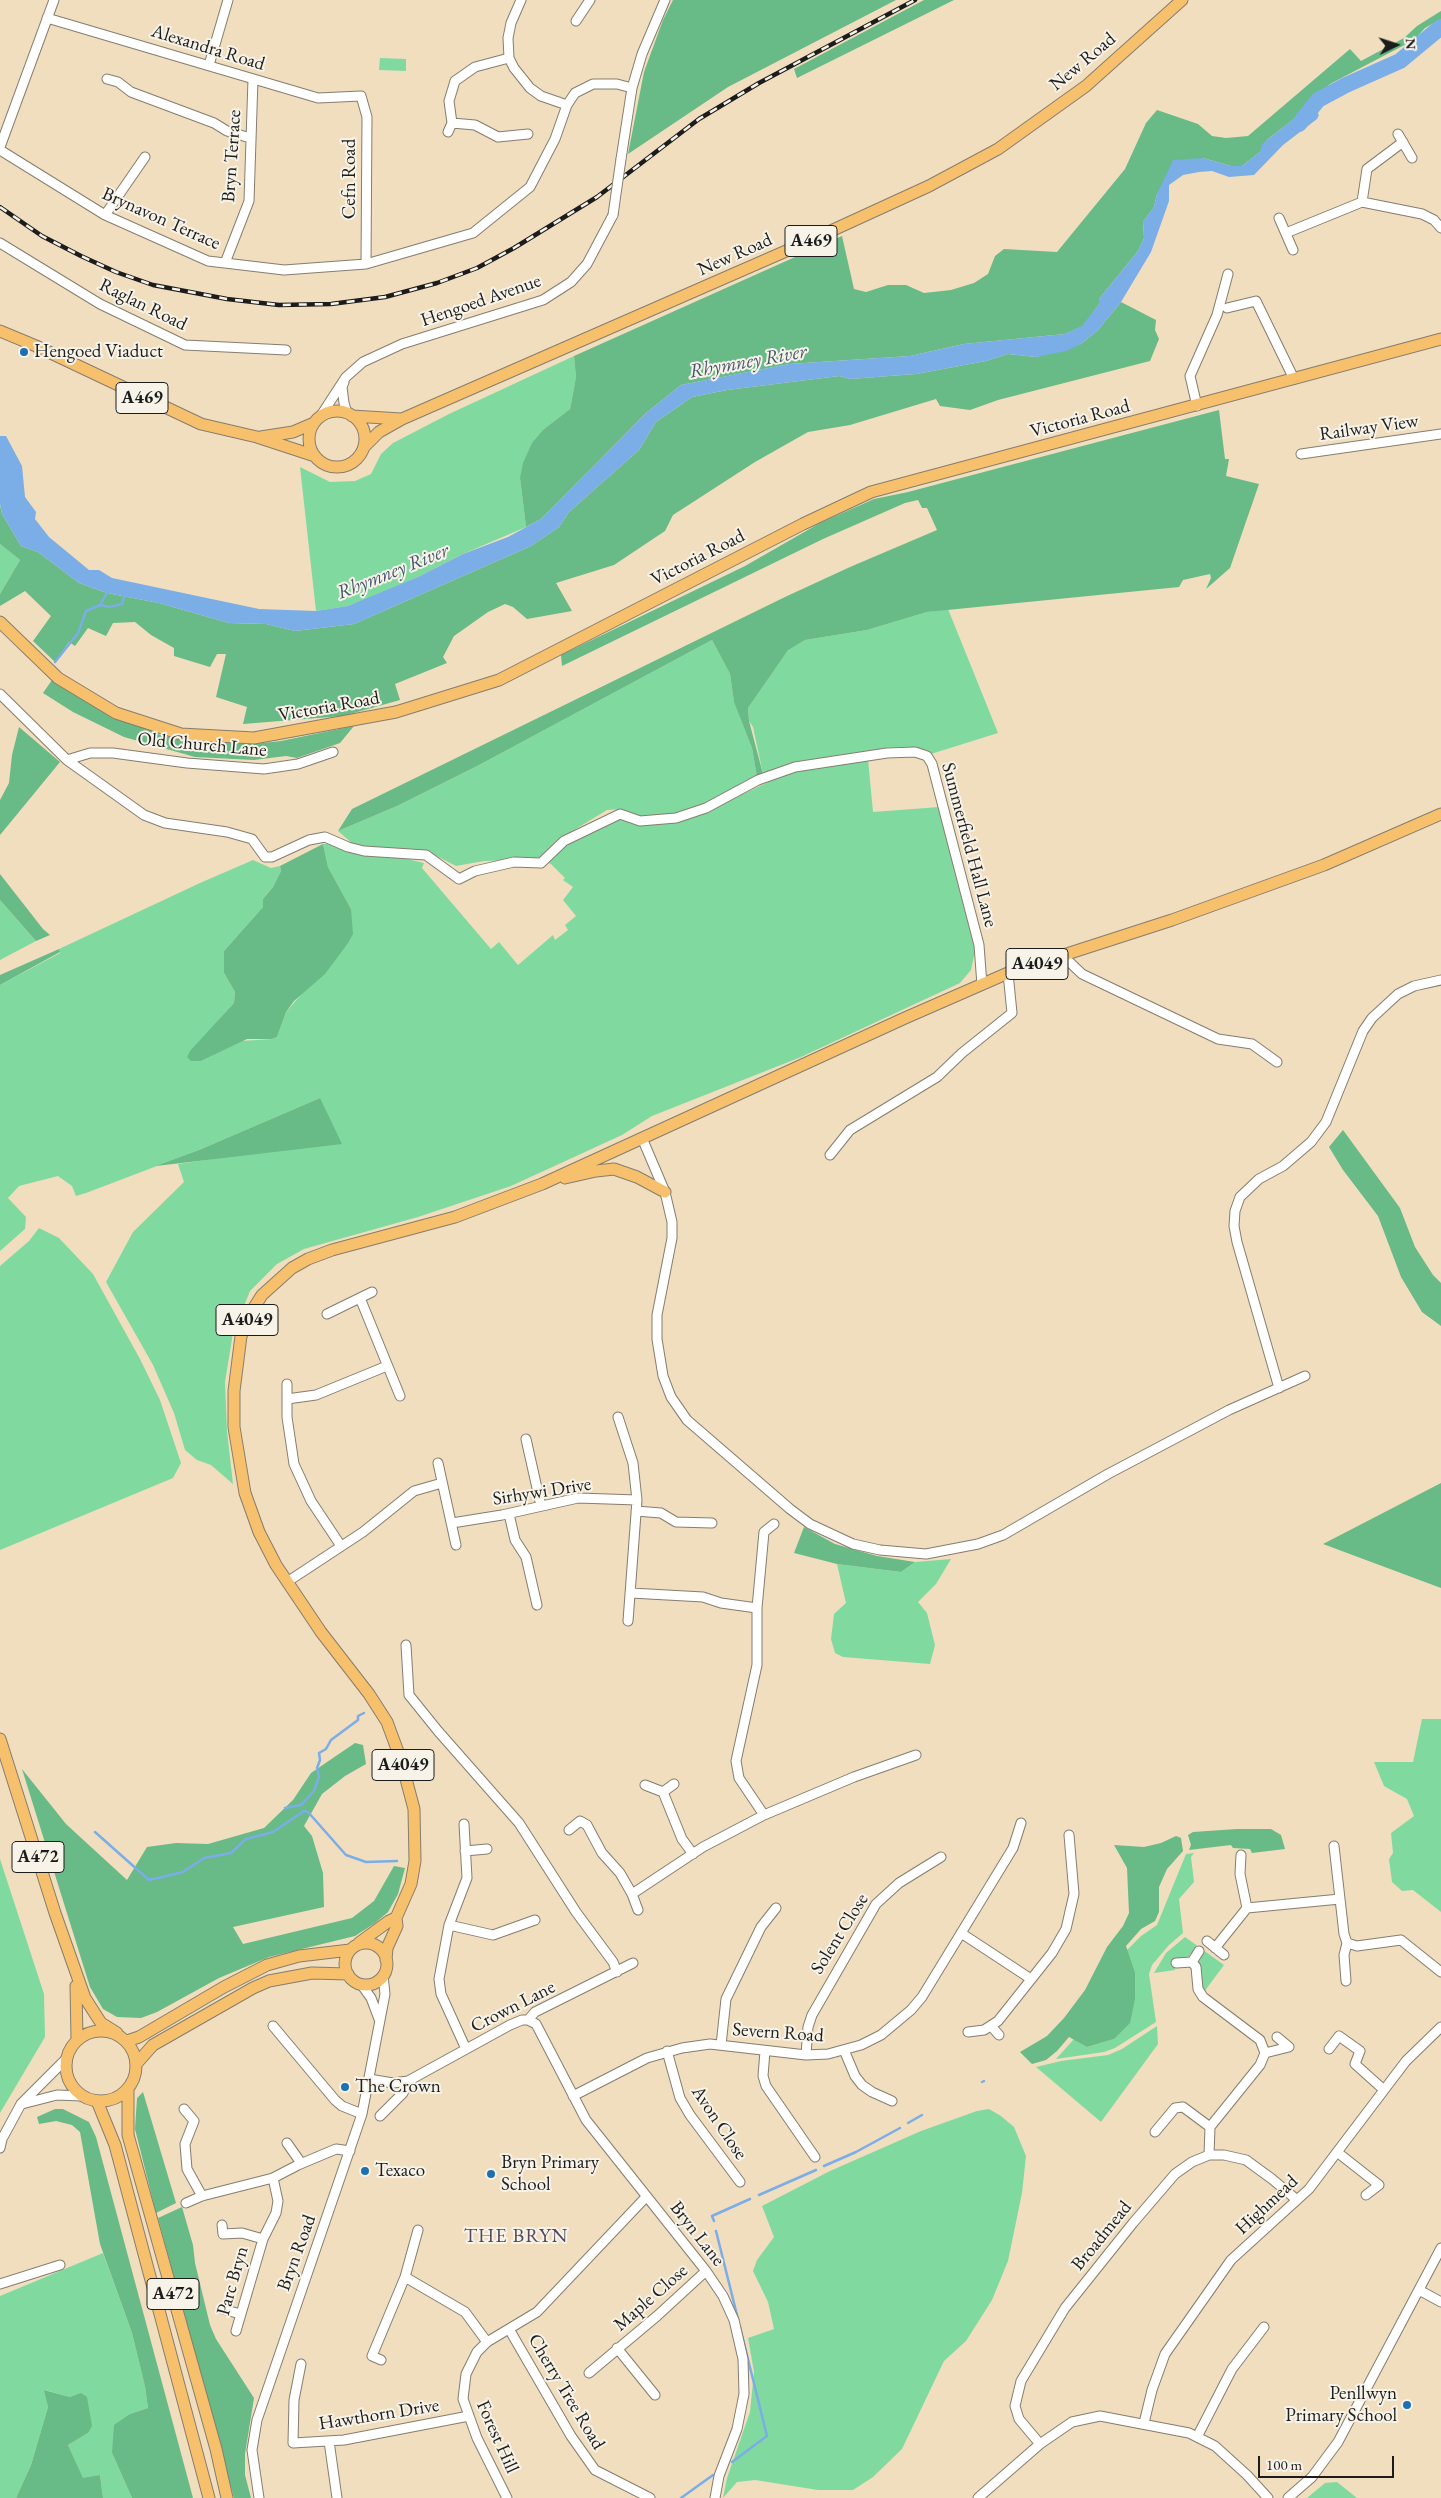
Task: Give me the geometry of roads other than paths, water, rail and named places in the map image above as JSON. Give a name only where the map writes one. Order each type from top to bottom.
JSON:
[{"type":"main road","name":"New Road","points":[[364,447],[379,432],[402,419],[800,245],[937,182],[998,149],[1086,86],[1182,0]]},
{"type":"main road","name":"A469","points":[[0,326],[33,345]]},
{"type":"main road","name":"A469","points":[[0,332],[33,345],[201,424],[257,437],[315,456]]},
{"type":"main road","name":"Victoria Road","points":[[0,622],[58,678],[116,714],[180,734],[254,738],[396,712],[499,680],[803,524],[871,492],[1197,406],[1441,338]]},
{"type":"main road","points":[[336,411],[350,414],[363,429],[364,447],[355,462],[338,468],[321,463],[315,456],[309,440],[317,420],[336,411]]},
{"type":"main road","name":"New Road","points":[[350,414],[402,419]]},
{"type":"main road","name":"A469","points":[[257,437],[294,432],[317,420]]},
{"type":"main road","name":"A4049","points":[[386,1960],[387,1948],[396,1926],[396,1918],[411,1884],[415,1860],[414,1809],[402,1760],[386,1722],[370,1694],[321,1632],[287,1582],[259,1532],[245,1493],[234,1427],[234,1391],[241,1336],[250,1314],[262,1295],[292,1268],[308,1259],[332,1250],[455,1217],[542,1184],[920,1011],[1008,973],[1172,920],[1324,865],[1441,814]]},
{"type":"main road","points":[[542,1184],[596,1171],[614,1169],[637,1177],[665,1192]]},
{"type":"main road","name":"A472","points":[[0,1739],[76,1974],[92,2011],[101,2023],[117,2033]]},
{"type":"main road","points":[[348,1974],[345,1961],[352,1948],[389,1920],[396,1918]]},
{"type":"main road","points":[[127,2041],[139,2037],[246,1974],[266,1965],[299,1956],[352,1948],[368,1943],[380,1948],[386,1960],[383,1975],[376,1982],[361,1984],[348,1974],[312,1973],[269,1981],[253,1988],[153,2045],[137,2063]]},
{"type":"main road","name":"A472","points":[[76,1974],[77,2040]]},
{"type":"main road","points":[[96,2030],[117,2033],[127,2041],[134,2051],[137,2063],[136,2072],[128,2090],[109,2101],[97,2101],[82,2096],[69,2080],[66,2059],[77,2040],[96,2030]]},
{"type":"main road","name":"A472","points":[[128,2090],[128,2135],[216,2449],[227,2498]]},
{"type":"main road","name":"A472","points":[[97,2101],[114,2145],[209,2498]]},
{"type":"street","points":[[0,148],[54,0]]},
{"type":"street","points":[[209,65],[228,0]]},
{"type":"street","points":[[521,0],[511,23],[508,38],[509,58],[514,68],[530,88],[541,96],[567,105]]},
{"type":"street","points":[[576,21],[590,0]]},
{"type":"street","name":"Hengoed Avenue","points":[[317,420],[346,377],[363,362],[402,344],[543,300],[571,282],[587,264],[613,215],[632,88],[642,54],[665,0]]},
{"type":"street","name":"Alexandra Road","points":[[47,18],[318,98],[361,96]]},
{"type":"street","points":[[448,132],[452,123],[449,101],[455,81],[475,67],[509,58]]},
{"type":"street","points":[[107,79],[118,82],[131,92],[214,123],[227,131],[250,138]]},
{"type":"street","name":"Bryn Terrace","points":[[226,263],[248,201],[253,79]]},
{"type":"street","name":"Brynavon Terrace","points":[[0,148],[105,215],[208,261],[284,270],[366,264],[473,233],[530,187],[555,139],[567,105],[575,93],[593,84],[617,84],[632,88]]},
{"type":"street","name":"Cefn Road","points":[[361,96],[367,117],[366,264]]},
{"type":"street","points":[[452,123],[475,125],[498,137],[528,134]]},
{"type":"street","points":[[1398,134],[1412,158]]},
{"type":"street","points":[[1362,202],[1367,169],[1403,142]]},
{"type":"street","points":[[105,215],[145,157]]},
{"type":"street","points":[[1286,233],[1362,202],[1408,210],[1434,220],[1441,228]]},
{"type":"street","points":[[1279,218],[1293,250]]},
{"type":"street","name":"Raglan Road","points":[[0,244],[100,304],[185,345],[286,350]]},
{"type":"street","points":[[1197,406],[1190,376],[1217,315],[1228,274]]},
{"type":"street","points":[[1227,308],[1256,301],[1294,379]]},
{"type":"street","points":[[346,377],[342,387],[350,414]]},
{"type":"street","name":"Railway View","points":[[1301,454],[1441,434]]},
{"type":"street","name":"Summerfield Hall Lane","points":[[0,694],[67,760],[144,814],[165,823],[227,832],[252,840],[265,857],[272,858],[309,840],[325,837],[348,847],[364,851],[426,855],[460,879],[475,871],[514,862],[541,863],[564,841],[620,814],[640,821],[676,818],[706,808],[758,780],[795,767],[887,753],[915,752],[927,756],[932,764],[979,945],[982,985]]},
{"type":"street","name":"Old Church Lane","points":[[67,760],[90,754],[113,753],[187,763],[264,769],[298,764],[333,752]]},
{"type":"street","points":[[1062,956],[1082,974],[1218,1039],[1252,1044],[1277,1062]]},
{"type":"street","points":[[830,1155],[850,1130],[937,1077],[962,1053],[1012,1013],[1008,973]]},
{"type":"street","points":[[1279,1388],[1237,1242],[1234,1226],[1235,1211],[1240,1197],[1259,1179],[1282,1166],[1311,1142],[1326,1122],[1363,1031],[1372,1018],[1398,994],[1414,986],[1441,980]]},
{"type":"street","points":[[642,1138],[671,1211],[672,1238],[661,1288],[657,1339],[663,1376],[672,1397],[687,1420],[790,1509],[810,1524],[852,1544],[880,1550],[926,1554],[944,1552],[1004,1535],[1108,1474],[1221,1414],[1305,1376]]},
{"type":"street","points":[[327,1314],[372,1292]]},
{"type":"street","points":[[360,1298],[400,1396]]},
{"type":"street","points":[[287,1399],[316,1395],[387,1366]]},
{"type":"street","points":[[287,1384],[289,1436],[294,1464],[311,1501],[341,1546]]},
{"type":"street","points":[[618,1417],[634,1463],[636,1500],[628,1621]]},
{"type":"street","points":[[526,1438],[541,1506]]},
{"type":"street","points":[[438,1463],[456,1545]]},
{"type":"street","points":[[287,1582],[364,1532],[414,1491],[442,1483]]},
{"type":"street","name":"Sirhywi Drive","points":[[452,1523],[508,1514],[578,1498],[636,1500]]},
{"type":"street","points":[[636,1511],[661,1513],[676,1522],[712,1523]]},
{"type":"street","points":[[508,1514],[515,1540],[526,1557],[537,1605]]},
{"type":"street","points":[[764,1816],[739,1778],[736,1761],[756,1664],[764,1532],[774,1524]]},
{"type":"street","points":[[631,1593],[703,1596],[721,1603],[758,1608]]},
{"type":"street","points":[[406,1646],[409,1695],[519,1823],[576,1912],[613,1962],[617,1972]]},
{"type":"street","points":[[632,1894],[693,1854],[764,1816],[854,1777],[916,1755]]},
{"type":"street","points":[[663,1792],[674,1784]]},
{"type":"street","points":[[645,1785],[663,1792],[682,1839],[693,1854]]},
{"type":"street","points":[[569,1830],[580,1821],[587,1825],[602,1853],[620,1873],[632,1894],[638,1910]]},
{"type":"street","name":"Severn Road","points":[[573,2096],[647,2058],[667,2051],[697,2045],[721,2045],[806,2056],[844,2050],[880,2035],[911,2010],[1013,1848],[1021,1823]]},
{"type":"street","points":[[464,1824],[467,1878],[449,1925],[440,1968],[439,1988],[466,2048]]},
{"type":"street","points":[[968,2032],[992,2027],[1060,1942],[1070,1920],[1074,1894],[1069,1835]]},
{"type":"street","points":[[1334,1846],[1340,1899],[1348,1943],[1344,1955],[1346,1981]]},
{"type":"street","points":[[465,1851],[486,1849]]},
{"type":"street","points":[[1241,1855],[1240,1874],[1246,1908]]},
{"type":"street","name":"Solent Close","points":[[806,2056],[808,2028],[812,2015],[876,1904],[898,1883],[941,1857]]},
{"type":"street","points":[[1215,1948],[1246,1908],[1340,1899]]},
{"type":"street","points":[[721,2045],[726,1999],[761,1927],[776,1908]]},
{"type":"street","points":[[449,1925],[492,1935],[535,1920]]},
{"type":"street","points":[[961,1933],[1031,1979]]},
{"type":"street","points":[[1348,1943],[1357,1946],[1401,1940],[1441,1972]]},
{"type":"street","points":[[1207,1941],[1224,1954]]},
{"type":"street","points":[[1192,1962],[1199,1951]]},
{"type":"street","points":[[1176,1963],[1192,1962]]},
{"type":"street","points":[[1192,1962],[1196,1967],[1198,1989],[1204,1997],[1260,2040],[1265,2054],[1260,2065],[1210,2127],[1209,2155],[1224,2155],[1246,2160],[1272,2178],[1297,2200]]},
{"type":"street","name":"Crown Lane","points":[[369,2079],[393,2083],[408,2081],[466,2048],[510,2025],[522,2020],[528,2020],[535,2012],[633,1963]]},
{"type":"street","name":"Bryn Road","points":[[259,2498],[252,2450],[257,2420],[362,2114],[385,1994],[383,1975]]},
{"type":"street","points":[[361,1984],[371,1998],[379,2019]]},
{"type":"street","name":"Bryn Lane","points":[[528,2020],[536,2024],[586,2120],[706,2271],[723,2296],[734,2320],[741,2346],[744,2370],[740,2418],[713,2498]]},
{"type":"street","points":[[273,2026],[335,2100],[342,2106],[362,2114]]},
{"type":"street","points":[[992,2027],[999,2035]]},
{"type":"street","name":"Highmead","points":[[1144,2423],[1152,2390],[1165,2354],[1196,2307],[1232,2260],[1309,2189],[1406,2061],[1441,2027]]},
{"type":"street","points":[[1328,2049],[1339,2036],[1360,2051],[1355,2064],[1384,2090]]},
{"type":"street","points":[[1265,2054],[1288,2047],[1277,2037]]},
{"type":"street","points":[[844,2050],[855,2076],[862,2085],[892,2101]]},
{"type":"street","name":"Avon Close","points":[[667,2051],[680,2098],[690,2115],[740,2182]]},
{"type":"street","points":[[765,2051],[763,2076],[766,2086],[815,2157]]},
{"type":"street","points":[[0,2148],[2,2139],[21,2104],[66,2059]]},
{"type":"street","name":"Crown Lane","points":[[380,2116],[403,2093],[408,2081]]},
{"type":"street","points":[[21,2104],[57,2095],[82,2096]]},
{"type":"street","points":[[1155,2132],[1175,2108],[1183,2107],[1210,2127]]},
{"type":"street","points":[[184,2109],[194,2121],[185,2144],[188,2169],[202,2196]]},
{"type":"street","points":[[288,2143],[301,2163]]},
{"type":"street","points":[[186,2203],[202,2196],[273,2178],[301,2163],[336,2149],[350,2152]]},
{"type":"street","points":[[1337,2152],[1379,2185],[1366,2195]]},
{"type":"street","name":"Broadmead","points":[[1040,2444],[1019,2419],[1015,2406],[1021,2381],[1065,2308],[1133,2223],[1175,2174],[1192,2162],[1209,2155]]},
{"type":"street","name":"Parc Bryn","points":[[236,2331],[262,2239],[276,2213],[278,2201],[273,2178]]},
{"type":"street","name":"Forest Hill","points":[[507,2498],[477,2438],[463,2399],[466,2374],[477,2352],[487,2342],[537,2312],[646,2197]]},
{"type":"street","name":"Parc Bryn","points":[[222,2225],[223,2234],[242,2233],[262,2239]]},
{"type":"street","points":[[381,2360],[372,2356],[405,2278],[418,2230]]},
{"type":"street","points":[[1288,2498],[1312,2477],[1338,2442],[1441,2248]]},
{"type":"street","points":[[0,2284],[60,2265]]},
{"type":"street","name":"Maple Close","points":[[589,2373],[657,2316],[706,2271]]},
{"type":"street","points":[[405,2278],[465,2312],[487,2342]]},
{"type":"street","points":[[1419,2290],[1441,2302]]},
{"type":"street","points":[[224,2309],[240,2314]]},
{"type":"street","points":[[1196,2437],[1232,2369],[1264,2327]]},
{"type":"street","name":"Cherry Tree Road","points":[[509,2329],[571,2436],[595,2470],[650,2498]]},
{"type":"street","name":"Maple Close","points":[[617,2348],[655,2395]]},
{"type":"street","name":"Hawthorn Drive","points":[[301,2364],[294,2400],[293,2443],[329,2441],[469,2416]]},
{"type":"street","points":[[978,2498],[1040,2444],[1072,2422],[1100,2416],[1144,2423],[1196,2437],[1215,2446],[1247,2474],[1268,2498]]},
{"type":"street","points":[[329,2441],[337,2498]]},
{"type":"water","points":[[1309,102],[1319,115],[1317,119],[1283,145],[1254,175],[1229,177],[1212,171],[1199,172],[1183,175],[1169,185],[1169,201],[1151,252],[1121,302],[1098,330],[1081,344],[1066,351],[1036,357],[1008,354],[986,361],[916,374],[850,379],[839,376],[727,390],[692,397],[656,422],[639,450],[569,512],[559,527],[531,546],[354,624],[295,631],[266,624],[229,623],[159,603],[107,593],[79,583],[38,552],[21,546],[2,514],[0,504],[0,436],[6,436],[22,466],[25,497],[36,512],[35,519],[49,537],[89,570],[99,570],[112,578],[259,609],[316,611],[348,606],[418,577],[463,554],[508,537],[541,519],[646,413],[681,385],[789,364],[910,356],[964,344],[1065,334],[1082,326],[1099,304],[1099,299],[1138,251],[1144,238],[1143,222],[1154,207],[1157,194],[1173,160],[1203,158],[1231,166],[1242,166],[1260,152],[1262,144],[1299,115]]},
{"type":"waterway","name":"Rhymney River","points":[[1299,124],[1318,100],[1346,85],[1400,61],[1441,27]]},
{"type":"waterway","points":[[55,662],[78,633],[86,611],[100,605],[108,591]]},
{"type":"waterway","points":[[100,605],[110,607],[122,604],[125,594]]},
{"type":"waterway","points":[[285,1808],[301,1805],[314,1791],[319,1777],[317,1768],[320,1760],[319,1753],[326,1749],[331,1740],[358,1720],[358,1716],[364,1713]]},
{"type":"waterway","points":[[95,1832],[149,1880],[183,1872],[204,1858],[231,1853],[246,1839],[273,1832],[304,1811],[308,1812],[346,1855],[366,1862],[397,1861]]},
{"type":"waterway","points":[[908,2123],[922,2115]]},
{"type":"waterway","points":[[824,2166],[856,2152],[900,2128]]},
{"type":"waterway","points":[[759,2195],[816,2170]]},
{"type":"waterway","points":[[714,2221],[712,2216],[750,2199]]},
{"type":"waterway","points":[[716,2231],[738,2319]]},
{"type":"waterway","points":[[732,2462],[767,2436],[740,2327]]},
{"type":"waterway","points":[[681,2498],[713,2475]]},
{"type":"railway","points":[[0,207],[42,236],[81,256],[116,272],[153,285],[227,299],[279,305],[331,304],[385,297],[437,283],[477,268],[514,248],[597,197],[699,119],[759,83],[915,0]]},
{"type":"place","name":"Hengoed Viaduct","points":[[24,352]]},
{"type":"place","name":"The Crown","points":[[345,2087]]},
{"type":"place","name":"Texaco","points":[[365,2171]]},
{"type":"place","name":"Bryn Primary School","points":[[491,2174]]},
{"type":"place","name":"Penllwyn Primary School","points":[[1407,2405]]},
{"type":"district","name":"THE BRYN","points":[[516,2237]]}]
